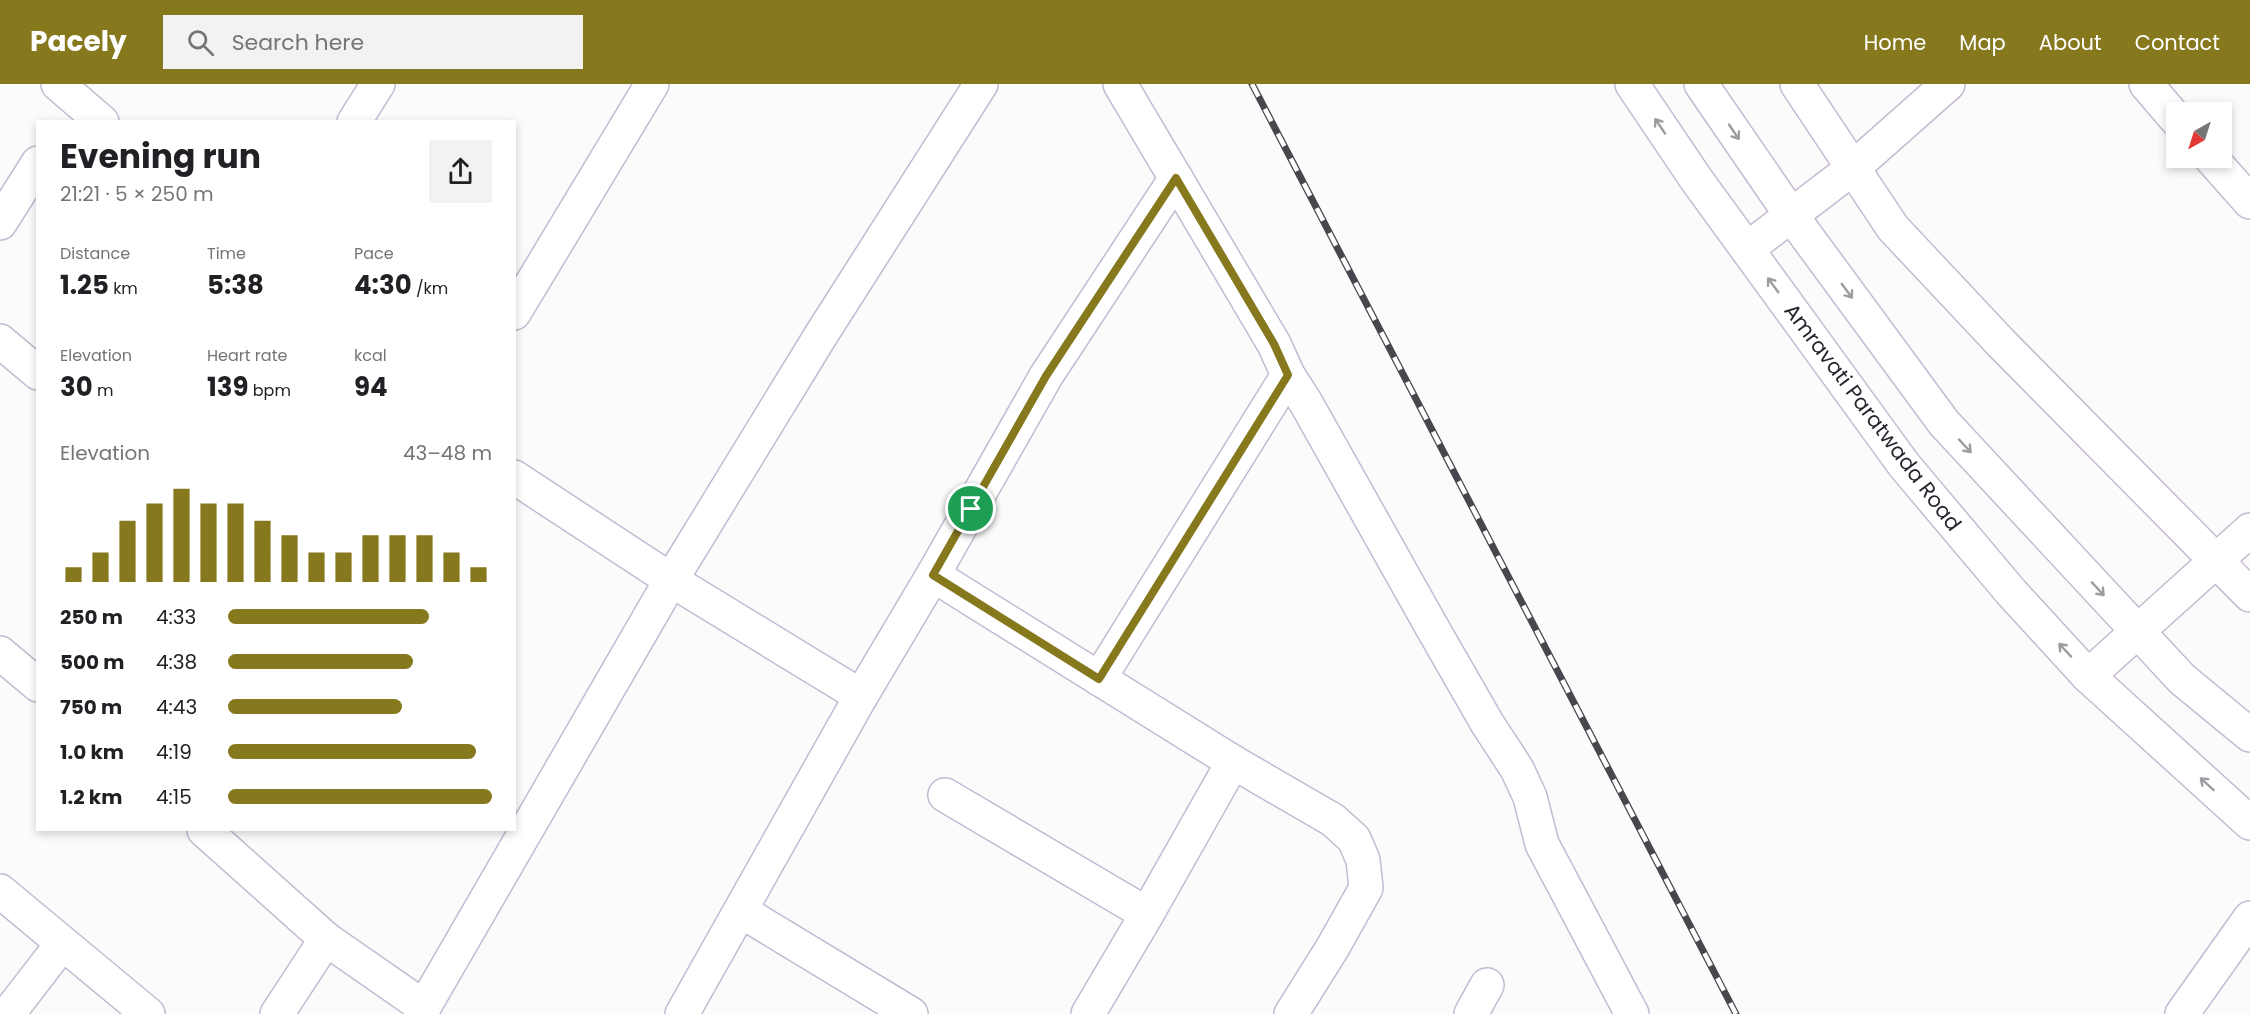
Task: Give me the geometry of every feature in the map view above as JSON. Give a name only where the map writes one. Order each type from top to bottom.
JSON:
[{"type":"street","points":[[355,120],[378,84]]},
{"type":"street","points":[[516,311],[652,84]]},
{"type":"street","points":[[205,831],[326,939],[422,1010],[671,580],[821,335],[981,84]]},
{"type":"street","points":[[1120,84],[1274,344],[1288,375],[1482,714],[1517,769],[1530,797],[1542,844],[1632,1014]]},
{"type":"street","name":"Amravati Paratwada Road","points":[[1632,84],[1696,179],[1904,465],[2011,592],[2088,676],[2250,823]]},
{"type":"street","points":[[1701,84],[1791,215],[1944,423],[2182,679],[2250,735]]},
{"type":"street","points":[[1797,84],[1893,228],[2002,344],[2250,595]]},
{"type":"street","points":[[1747,249],[1853,168],[1948,84]]},
{"type":"street","points":[[2146,84],[2166,107]]},
{"type":"street","points":[[71,97],[100,120]]},
{"type":"street","points":[[0,223],[36,166]]},
{"type":"street","points":[[2220,168],[2250,202]]},
{"type":"street","points":[[682,1014],[861,696],[1046,376],[1176,178]]},
{"type":"street","points":[[0,341],[36,371]]},
{"type":"street","points":[[1099,679],[1288,375]]},
{"type":"street","points":[[516,478],[671,580],[861,696]]},
{"type":"street","points":[[2088,676],[2250,530]]},
{"type":"street","points":[[933,575],[1233,762],[1333,820],[1354,839],[1363,860],[1366,888],[1333,947],[1291,1014]]},
{"type":"street","points":[[0,653],[36,683]]},
{"type":"street","points":[[1088,1014],[1233,762]]},
{"type":"street","points":[[945,795],[1147,914]]},
{"type":"street","points":[[0,891],[147,1014]]},
{"type":"street","points":[[741,911],[911,1014]]},
{"type":"street","points":[[2182,1014],[2250,918]]},
{"type":"street","points":[[277,1014],[326,939]]},
{"type":"street","points":[[8,1014],[62,944]]},
{"type":"street","points":[[1471,1014],[1487,985]]},
{"type":"railway","points":[[1252,84],[1736,1014]]},
{"type":"route","points":[[1176,178],[1274,344],[1288,375],[1099,679],[933,575],[971,509],[1046,376],[1176,178]]}]
